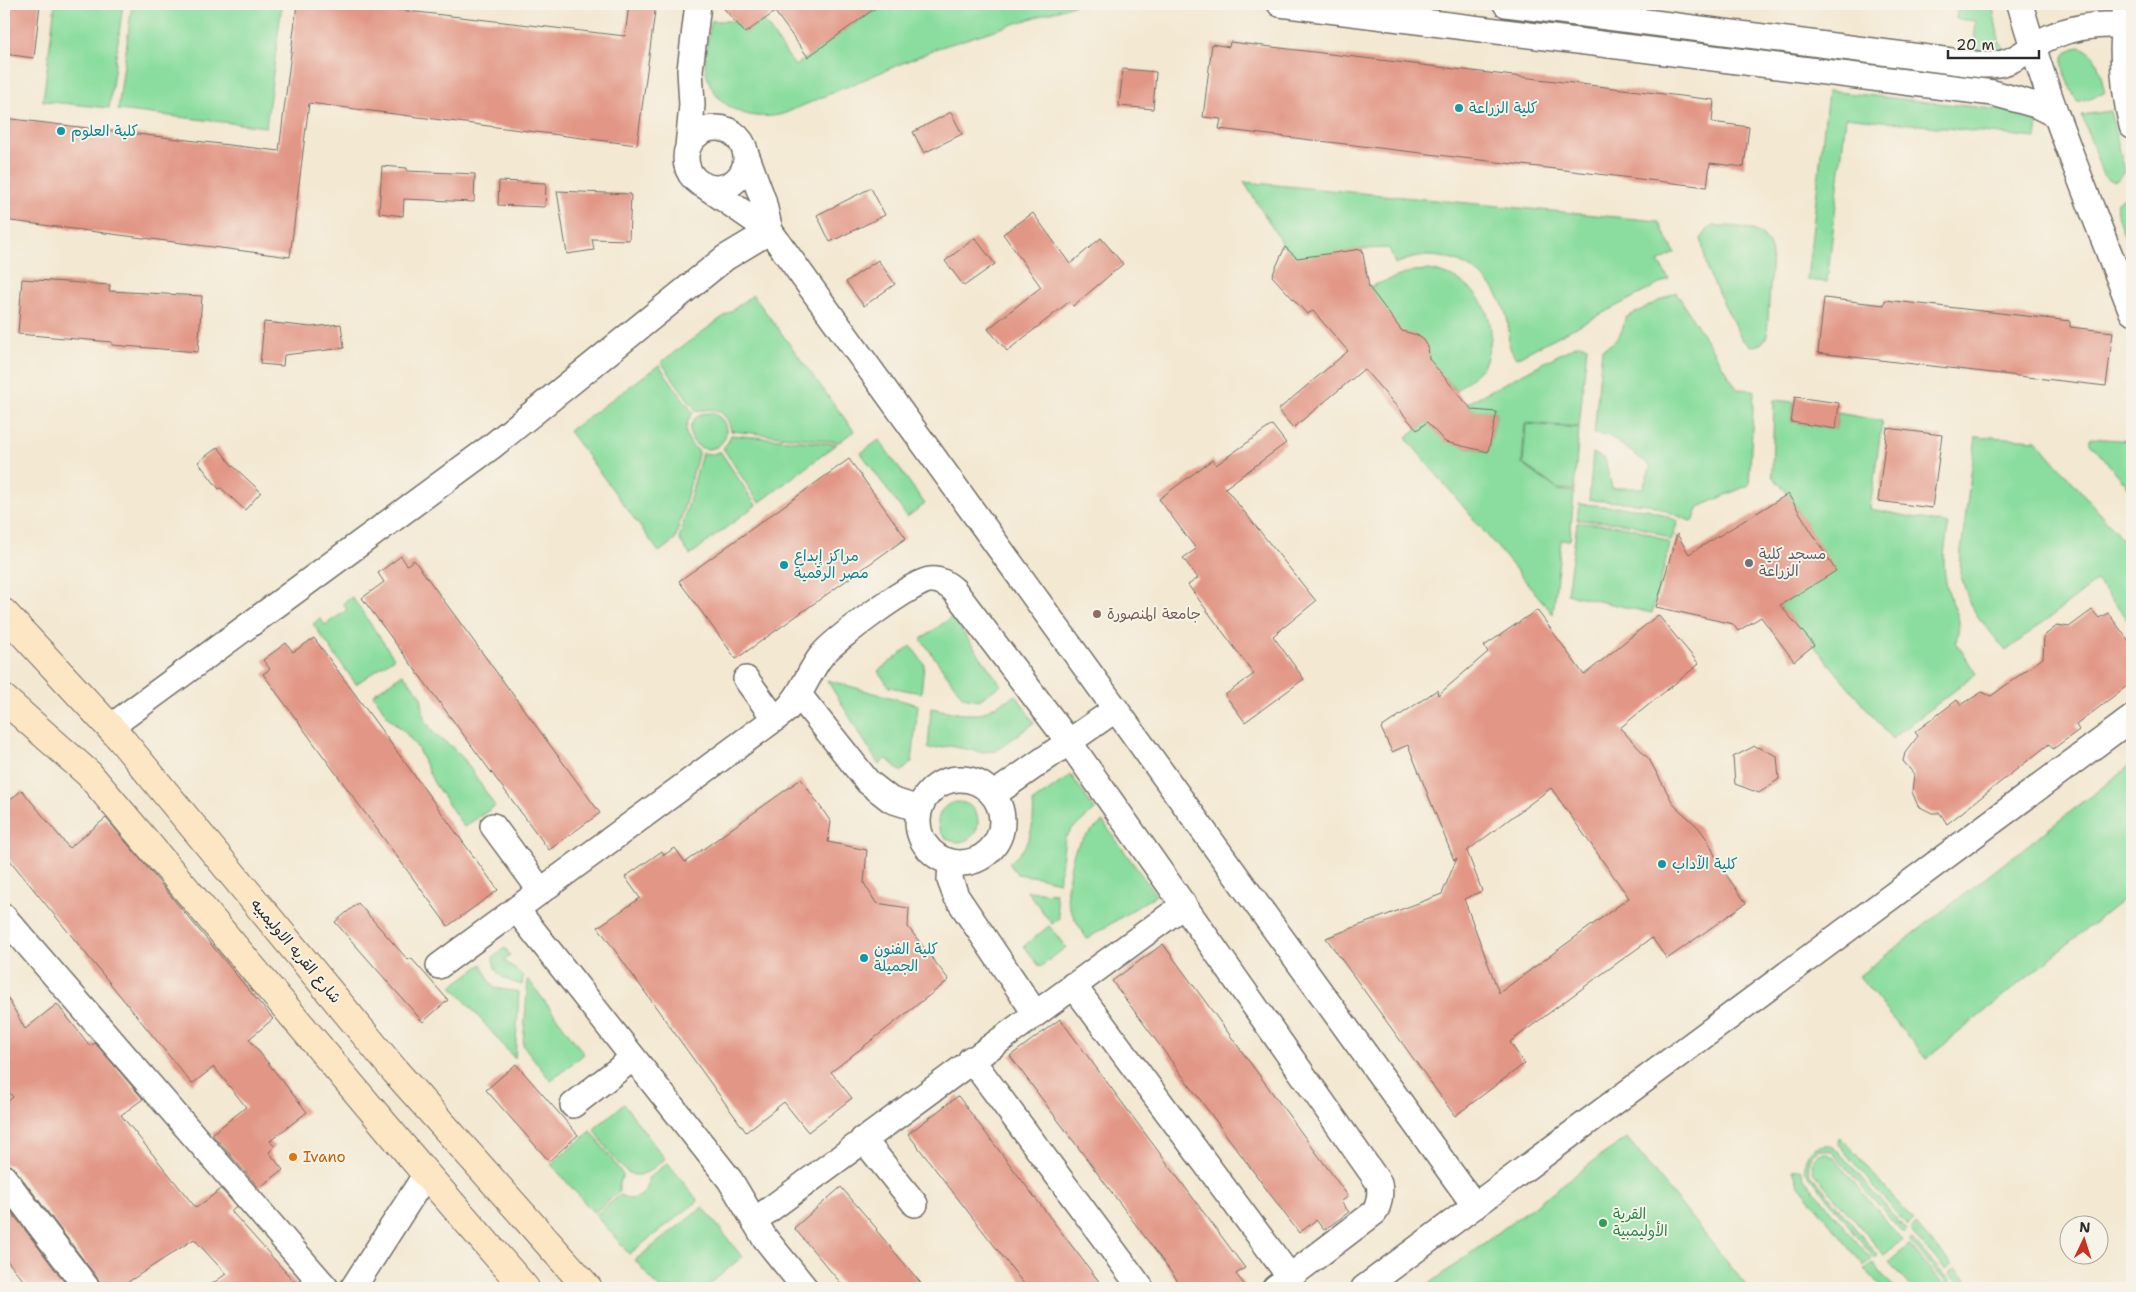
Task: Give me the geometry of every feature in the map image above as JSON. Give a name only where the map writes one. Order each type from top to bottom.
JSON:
[{"type":"main road","name":"شارع القريه الاوليمبيه","points":[[4,613],[109,728],[394,1071],[588,1288]]},
{"type":"main road","points":[[4,699],[89,774],[426,1174],[525,1288]]},
{"type":"main road","points":[[363,1098],[394,1071]]},
{"type":"street","points":[[698,4],[690,70],[691,85],[686,157],[687,166],[695,180],[770,231],[1475,1206]]},
{"type":"street","points":[[1280,4],[1993,92],[2036,105],[2056,115]]},
{"type":"street","points":[[1506,4],[1994,65],[2015,60],[2032,47],[2066,31],[2104,24],[2125,14],[2123,80],[2132,126]]},
{"type":"street","points":[[2020,4],[2032,47],[2056,115],[2132,312]]},
{"type":"street","points":[[1791,68],[1789,54],[1796,41]]},
{"type":"street","points":[[1818,71],[1827,59],[1826,45]]},
{"type":"street","points":[[691,85],[709,109],[743,145],[762,200],[770,231]]},
{"type":"street","points":[[688,147],[700,132],[710,128],[730,131]]},
{"type":"street","points":[[702,184],[720,188],[737,180],[746,164],[746,154]]},
{"type":"street","points":[[109,728],[492,447],[726,258],[770,231]]},
{"type":"street","points":[[439,966],[775,719],[793,704],[800,695],[813,668],[834,642],[914,586],[930,580],[947,584],[954,590],[1069,742],[1184,905],[1379,1183],[1381,1193],[1375,1212],[1282,1283],[1073,985]]},
{"type":"street","points":[[746,679],[775,719]]},
{"type":"street","points":[[800,695],[868,782],[891,800],[919,809]]},
{"type":"street","points":[[993,794],[1116,709]]},
{"type":"street","points":[[1364,1288],[2132,718]]},
{"type":"street","points":[[951,780],[974,781],[993,794],[1002,816],[1002,827],[996,843],[984,856],[974,861],[951,863],[940,859],[930,852],[923,843],[918,826],[919,809],[923,799],[931,790],[951,780]]},
{"type":"street","points":[[493,826],[541,891]]},
{"type":"street","points":[[951,863],[950,880],[956,896],[1035,1013]]},
{"type":"street","points":[[754,1221],[1184,905]]},
{"type":"street","points":[[516,909],[730,1180],[764,1237],[805,1288]]},
{"type":"street","points":[[4,918],[326,1288]]},
{"type":"street","points":[[574,1105],[633,1058]]},
{"type":"street","points":[[972,1059],[1141,1288]]},
{"type":"street","points":[[864,1139],[915,1204]]},
{"type":"street","points":[[353,1288],[426,1174]]},
{"type":"street","points":[[4,1178],[87,1288]]},
{"type":"green space","points":[[55,4],[123,4],[109,108],[43,101]]},
{"type":"green space","points":[[132,4],[282,4],[266,127],[118,110]]},
{"type":"green space","points":[[882,4],[1077,4],[938,48],[783,114],[755,116],[743,113],[731,108],[713,90],[707,77],[705,63],[711,21],[734,21],[745,33],[763,20],[795,66]]},
{"type":"green space","points":[[1958,4],[1992,4],[1999,40],[2006,51],[1973,56],[1976,21],[1956,19]]},
{"type":"green space","points":[[2080,47],[2092,54],[2098,66],[2105,93],[2077,102],[2066,78],[2063,62],[2065,55],[2070,50]]},
{"type":"green space","points":[[1828,91],[2039,114],[2036,138],[1846,117],[1827,282],[1807,280]]},
{"type":"green space","points":[[2110,111],[2125,171],[2120,178],[2114,181],[2107,179],[2102,173],[2082,115]]},
{"type":"green space","points":[[1244,182],[1658,221],[1675,253],[1658,262],[1669,279],[1516,358],[1510,348],[1508,324],[1503,305],[1488,283],[1467,266],[1442,257],[1428,256],[1411,258],[1395,264],[1389,248],[1362,249],[1297,260],[1288,253]]},
{"type":"green space","points":[[2121,199],[2132,203],[2132,246],[2126,238],[2118,218],[2116,206],[2117,202]]},
{"type":"green space","points":[[1713,226],[1732,226],[1750,229],[1764,237],[1769,244],[1772,254],[1767,335],[1759,345],[1752,346],[1741,338],[1708,272],[1701,239],[1708,229]]},
{"type":"green space","points":[[1428,270],[1442,273],[1466,285],[1483,305],[1488,317],[1491,330],[1490,345],[1485,362],[1477,373],[1456,391],[1445,377],[1435,386],[1426,365],[1429,355],[1424,340],[1415,335],[1400,334],[1369,287],[1413,271]]},
{"type":"green space","points":[[1676,292],[1737,389],[1754,390],[1749,485],[1699,507],[1693,522],[1649,504],[1589,500],[1593,453],[1605,459],[1612,488],[1643,488],[1651,466],[1609,436],[1594,434],[1602,349],[1618,337],[1623,329],[1625,318]]},
{"type":"green space","points":[[753,295],[854,431],[839,442],[731,431],[727,419],[719,412],[709,409],[697,412],[661,362]]},
{"type":"green space","points":[[1579,344],[1587,346],[1579,427],[1525,423],[1522,464],[1558,490],[1574,492],[1570,540],[1561,540],[1553,614],[1406,438],[1427,422],[1439,435],[1469,419],[1462,446],[1488,452],[1497,412],[1472,410],[1467,403]]},
{"type":"green space","points":[[659,365],[693,413],[687,423],[686,434],[690,443],[699,451],[675,540],[659,552],[569,431]]},
{"type":"green space","points":[[1774,400],[1794,402],[1791,422],[1836,429],[1838,413],[1882,421],[1870,509],[1949,524],[1945,545],[1944,567],[1947,587],[1959,622],[1956,642],[1976,674],[1892,739],[1780,605],[1835,571],[1788,494],[1772,476]]},
{"type":"green space","points":[[708,413],[715,414],[721,418],[725,424],[725,438],[721,444],[715,448],[708,449],[701,448],[695,444],[691,438],[690,431],[691,424],[695,418],[701,414]]},
{"type":"green space","points":[[1526,424],[1579,428],[1574,490],[1558,489],[1523,464]]},
{"type":"green space","points":[[731,435],[837,444],[759,503],[723,448]]},
{"type":"green space","points":[[1976,436],[2036,440],[2132,550],[2132,626],[2097,581],[2006,651],[1970,604],[1960,573],[1961,551]]},
{"type":"green space","points":[[2090,438],[2132,441],[2132,491],[2090,443]]},
{"type":"green space","points":[[879,440],[925,504],[907,517],[861,453]]},
{"type":"green space","points":[[720,451],[756,505],[690,555],[679,539],[702,453],[713,454]]},
{"type":"green space","points":[[1579,504],[1648,509],[1678,521],[1671,541],[1660,534],[1637,526],[1614,522],[1577,520]]},
{"type":"green space","points":[[1577,523],[1614,525],[1636,529],[1659,537],[1670,544],[1652,613],[1567,594]]},
{"type":"green space","points":[[352,597],[394,658],[356,684],[313,624],[320,618],[325,625],[347,610],[343,603]]},
{"type":"green space","points":[[952,617],[1001,685],[979,700],[963,697],[921,639]]},
{"type":"green space","points":[[911,646],[924,664],[921,693],[889,687],[878,671]]},
{"type":"green space","points":[[403,674],[421,695],[424,717],[435,735],[452,747],[464,759],[495,806],[464,827],[434,783],[417,747],[405,732],[388,717],[373,694]]},
{"type":"green space","points":[[827,680],[918,705],[912,762],[901,772],[886,758],[879,765]]},
{"type":"green space","points":[[1016,695],[1034,723],[996,751],[980,752],[950,746],[928,749],[931,708],[962,714],[980,714]]},
{"type":"green space","points":[[2132,764],[2132,892],[1926,1059],[1859,976]]},
{"type":"green space","points":[[1071,775],[1095,810],[1072,829],[1065,838],[1059,882],[1017,874],[1009,863],[1022,851],[1030,836],[1033,820],[1033,802]]},
{"type":"green space","points":[[962,802],[969,805],[975,811],[978,822],[977,830],[969,839],[962,842],[954,842],[947,839],[939,830],[938,818],[941,811],[950,803]]},
{"type":"green space","points":[[1103,822],[1156,895],[1087,939],[1070,909],[1067,888],[1075,850],[1084,837]]},
{"type":"green space","points":[[1027,891],[1055,893],[1059,919],[1052,924]]},
{"type":"green space","points":[[1049,926],[1066,947],[1040,967],[1024,946]]},
{"type":"green space","points":[[505,948],[510,955],[504,960],[523,976],[522,985],[506,979],[496,969],[493,957]]},
{"type":"green space","points":[[482,964],[495,988],[519,992],[515,1059],[452,986]]},
{"type":"green space","points":[[528,979],[584,1054],[551,1081],[523,1045]]},
{"type":"green space","points":[[624,1104],[665,1159],[652,1169],[638,1175],[626,1171],[620,1165],[607,1150],[594,1129]]},
{"type":"green space","points":[[591,1131],[623,1175],[619,1183],[619,1192],[594,1213],[551,1164]]},
{"type":"green space","name":"القرية الأوليمبية","points":[[1627,1138],[1748,1288],[1424,1288],[1598,1158]]},
{"type":"green space","points":[[1839,1138],[1848,1145],[1914,1221],[1907,1226],[1838,1144]]},
{"type":"green space","points":[[1829,1145],[1839,1152],[1906,1230],[1903,1233],[1831,1151],[1821,1149],[1814,1153],[1809,1162],[1811,1174],[1878,1256],[1875,1259],[1805,1170],[1806,1159],[1811,1151],[1819,1146]]},
{"type":"green space","points":[[1827,1153],[1835,1159],[1902,1240],[1884,1255],[1814,1173],[1812,1163],[1817,1155]]},
{"type":"green space","points":[[668,1163],[698,1201],[629,1254],[596,1215],[620,1195],[629,1199],[644,1193],[648,1178]]},
{"type":"green space","points":[[1801,1169],[1804,1178],[1871,1259],[1864,1266],[1798,1184],[1793,1170]]},
{"type":"green space","points":[[703,1207],[742,1257],[705,1288],[659,1288],[635,1260]]},
{"type":"green space","points":[[1916,1224],[1952,1265],[1946,1270],[1910,1230]]},
{"type":"green space","points":[[1912,1239],[1956,1288],[1951,1288],[1909,1241]]},
{"type":"green space","points":[[1909,1245],[1946,1288],[1911,1288],[1889,1262]]},
{"type":"green space","points":[[1873,1263],[1894,1288],[1882,1288],[1865,1269]]},
{"type":"green space","points":[[1956,1268],[1973,1288],[1962,1288],[1949,1274]]},
{"type":"building","points":[[4,4],[40,4],[34,58],[4,54]]},
{"type":"building","name":"كلية العلوم","points":[[297,4],[347,4],[625,36],[629,4],[656,4],[637,145],[309,103],[290,257],[4,220],[4,118],[279,151]]},
{"type":"building","points":[[720,4],[881,4],[808,57],[775,12],[745,33]]},
{"type":"building","name":"كلية الزراعة","points":[[1230,42],[1714,100],[1712,122],[1749,127],[1744,167],[1710,163],[1707,187],[1219,129],[1221,119],[1203,117],[1212,44],[1229,47]]},
{"type":"building","points":[[1123,69],[1156,72],[1153,109],[1119,106]]},
{"type":"building","points":[[951,112],[962,134],[924,153],[913,132]]},
{"type":"building","points":[[382,166],[407,168],[407,171],[475,174],[474,202],[404,199],[403,216],[379,213]]},
{"type":"building","points":[[499,181],[546,183],[545,207],[498,205]]},
{"type":"building","points":[[871,188],[885,215],[830,242],[817,215]]},
{"type":"building","points":[[557,191],[631,194],[629,240],[592,239],[594,250],[567,254]]},
{"type":"building","points":[[1033,213],[1070,264],[1101,238],[1123,264],[1073,306],[1069,302],[1007,351],[988,329],[1041,287],[1003,234]]},
{"type":"building","points":[[975,238],[995,264],[964,286],[945,261]]},
{"type":"building","points":[[1285,247],[1297,258],[1362,249],[1369,287],[1402,331],[1417,335],[1424,340],[1428,347],[1429,359],[1472,410],[1497,412],[1488,452],[1445,442],[1427,422],[1417,430],[1364,369],[1293,428],[1278,410],[1348,351],[1313,311],[1307,314],[1272,276]]},
{"type":"building","points":[[878,260],[895,284],[864,306],[846,282]]},
{"type":"building","points":[[22,279],[110,285],[109,291],[202,296],[198,352],[112,345],[112,342],[18,334]]},
{"type":"building","points":[[1824,298],[1884,305],[1885,300],[2070,321],[2070,327],[2113,332],[2106,386],[1818,353]]},
{"type":"building","points":[[264,322],[311,327],[341,324],[344,348],[284,355],[283,366],[260,364]]},
{"type":"building","points":[[1795,397],[1839,403],[1836,429],[1791,422]]},
{"type":"building","points":[[1272,425],[1286,443],[1225,488],[1316,601],[1273,636],[1304,679],[1245,722],[1225,695],[1254,674],[1188,585],[1198,578],[1183,558],[1196,549],[1159,499],[1212,460],[1216,465]]},
{"type":"building","points":[[1887,428],[1942,435],[1932,508],[1878,501]]},
{"type":"building","points":[[218,447],[231,464],[261,492],[245,510],[221,488],[219,489],[198,462]]},
{"type":"building","name":"مراكز إبداع مصر الرقمية","points":[[849,459],[906,538],[736,659],[679,581]]},
{"type":"building","name":"مسجد كلية الزراعة","points":[[1788,494],[1836,571],[1780,605],[1814,645],[1794,661],[1761,617],[1738,631],[1733,624],[1656,607],[1677,534],[1689,554]]},
{"type":"building","points":[[401,556],[407,565],[414,560],[600,813],[549,850],[362,598],[384,582],[378,573]]},
{"type":"building","name":"كلية الآداب","points":[[1537,610],[1584,675],[1658,615],[1699,664],[1620,728],[1649,759],[1674,805],[1698,827],[1707,839],[1720,866],[1746,903],[1667,959],[1652,938],[1595,979],[1510,1042],[1524,1064],[1455,1116],[1326,938],[1442,894],[1457,858],[1454,860],[1408,745],[1392,752],[1381,728],[1437,690],[1438,695],[1488,652],[1484,646]],"holes":[[[1551,788],[1629,898],[1499,993],[1464,899],[1482,891],[1467,851]]]},
{"type":"building","points":[[2092,610],[2099,618],[2108,613],[2132,645],[2132,682],[2076,725],[2079,730],[2053,749],[2049,744],[1947,824],[1940,813],[1932,813],[1918,806],[1912,792],[1914,774],[1903,761],[1905,753],[1918,736],[1915,732],[1957,700],[1961,705],[1982,692],[1991,696],[2043,658],[2044,636],[2058,625],[2069,627]]},
{"type":"building","points":[[314,638],[498,890],[448,926],[263,674],[270,669],[263,660],[286,643],[293,652]]},
{"type":"building","points":[[1755,746],[1777,756],[1779,779],[1759,793],[1735,784],[1733,757]]},
{"type":"building","name":"كلية الفنون الجميلة","points":[[801,779],[831,822],[828,842],[867,850],[864,883],[876,903],[909,908],[908,927],[949,980],[831,1072],[852,1098],[808,1132],[784,1102],[746,1132],[598,927],[640,898],[625,877],[662,851],[664,855],[675,848],[685,862]]},
{"type":"building","points":[[22,790],[69,848],[106,818],[273,1019],[249,1039],[307,1112],[270,1141],[275,1147],[269,1152],[283,1170],[259,1188],[212,1134],[246,1107],[214,1067],[192,1084],[4,853],[4,805]]},
{"type":"building","points":[[358,903],[408,960],[411,958],[448,1000],[423,1022],[335,922]]},
{"type":"building","points":[[1163,944],[1348,1196],[1341,1202],[1349,1212],[1324,1230],[1316,1220],[1299,1233],[1112,981]]},
{"type":"building","points":[[4,991],[25,1029],[57,1004],[90,1046],[95,1043],[143,1099],[121,1115],[196,1208],[221,1189],[236,1206],[231,1211],[300,1288],[206,1288],[226,1274],[194,1239],[119,1288],[101,1288],[98,1279],[15,1169],[10,1165],[4,1164],[4,1105],[13,1097],[4,1086]]},
{"type":"building","points":[[1060,1019],[1245,1268],[1236,1274],[1247,1288],[1183,1288],[1010,1056]]},
{"type":"building","points":[[516,1064],[578,1135],[549,1161],[486,1090]]},
{"type":"building","points":[[958,1096],[1104,1288],[1027,1288],[908,1134]]},
{"type":"building","points":[[841,1187],[925,1288],[845,1288],[794,1228]]},
{"type":"building","points":[[4,1202],[69,1288],[30,1288],[4,1257]]},
{"type":"place","name":"كلية الزراعة","points":[[1459,108]]},
{"type":"place","name":"كلية العلوم","points":[[61,131]]},
{"type":"place","name":"مسجد كلية الزراعة","points":[[1749,563]]},
{"type":"place","name":"مراكز إبداع مصر الرقمية","points":[[784,565]]},
{"type":"place","name":"جامعة المنصورة","points":[[1097,614]]},
{"type":"place","name":"كلية الآداب","points":[[1662,864]]},
{"type":"place","name":"كلية الفنون الجميلة","points":[[864,958]]},
{"type":"place","name":"Ivano","points":[[293,1157]]},
{"type":"place","name":"القرية الأوليمبية","points":[[1603,1223]]}]
